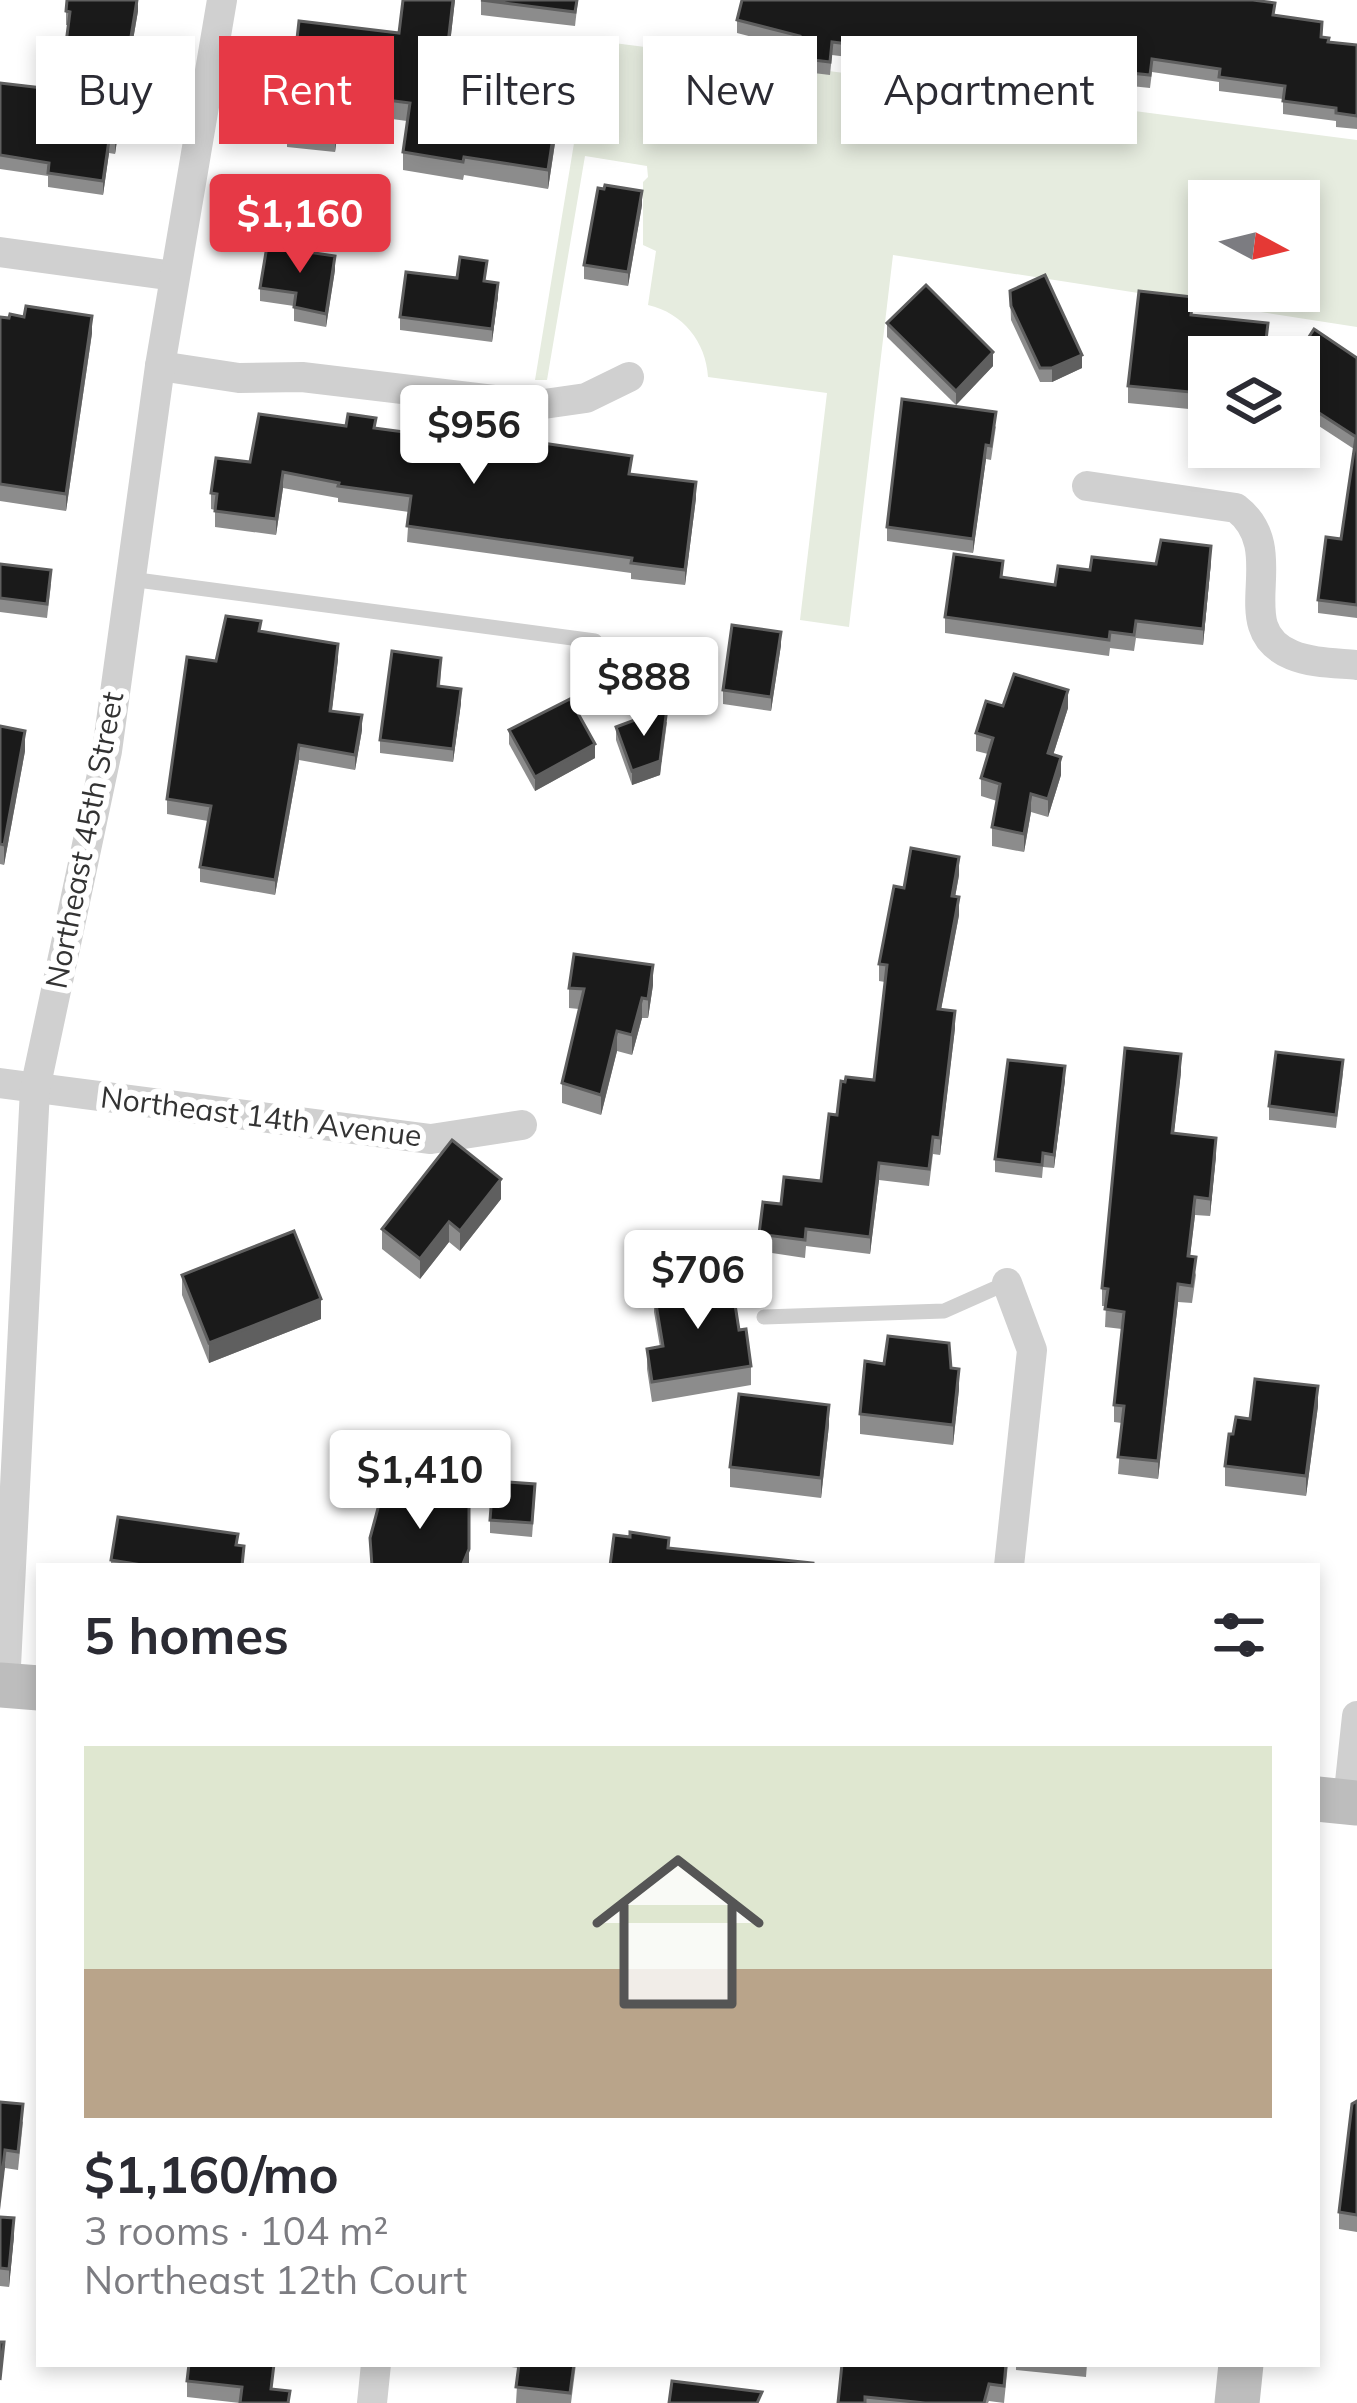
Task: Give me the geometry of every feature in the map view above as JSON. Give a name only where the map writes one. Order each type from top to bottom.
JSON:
[{"type":"street","name":"Northeast 45th Street","points":[[15,1686],[35,1089],[107,751],[160,367],[222,0]]},
{"type":"street","points":[[0,251],[174,276]]},
{"type":"street","points":[[160,367],[239,378],[302,377],[537,406],[586,398],[628,376]]},
{"type":"street","points":[[1087,486],[1236,508],[1249,519],[1263,549],[1259,601],[1266,633],[1291,655],[1357,665]]},
{"type":"street","name":"Northeast 14th Avenue","points":[[0,1083],[431,1139],[522,1125]]},
{"type":"street","points":[[1007,1283],[1032,1350],[1009,1563]]},
{"type":"street","points":[[1341,1801],[1357,1716]]},
{"type":"street","points":[[371,2403],[376,2367]]},
{"type":"street","points":[[1237,2403],[1241,2367]]},
{"type":"lane","points":[[195,95],[206,97]]},
{"type":"lane","points":[[130,579],[595,641]]},
{"type":"lane","points":[[764,1317],[944,1311],[1007,1283]]},
{"type":"shaded area","points":[[619,44],[643,47],[643,144],[817,144],[817,70],[841,73],[841,144],[1137,144],[1137,111],[1357,140],[1357,327],[1260,312],[1320,312],[1320,180],[1188,180],[1188,301],[893,255],[849,627],[800,620],[827,393],[708,377],[703,352],[690,331],[672,315],[648,305],[656,251],[643,245],[647,166],[585,156],[547,380],[535,380],[574,144],[619,144]]},
{"type":"building","points":[[67,0],[137,0],[131,36],[67,36],[70,12],[66,11]]},
{"type":"building","points":[[403,0],[453,0],[449,36],[418,36],[418,144],[552,144],[548,170],[403,152],[410,103],[394,101],[394,36],[297,36],[299,21],[399,33]]},
{"type":"building","points":[[481,0],[577,0],[575,12]]},
{"type":"building","points":[[742,0],[1275,3],[1273,15],[1322,22],[1321,37],[1329,38],[1328,42],[1357,45],[1357,116],[1336,113],[1336,108],[1283,101],[1285,86],[1219,77],[1220,69],[1152,59],[1150,75],[1137,74],[1137,36],[841,36],[841,43],[832,42],[830,62],[817,60],[817,36],[737,20]]},
{"type":"building","points":[[0,83],[36,87],[36,144],[108,144],[103,181],[48,173],[49,163],[0,155]]},
{"type":"building","points":[[598,188],[642,191],[628,272],[584,265]]},
{"type":"building","points":[[267,246],[335,256],[326,314],[294,307],[296,293],[260,288]]},
{"type":"building","points":[[460,257],[487,261],[484,281],[498,283],[492,329],[400,317],[406,272],[457,278]]},
{"type":"building","points":[[1045,275],[1082,355],[1052,368],[1040,368],[1011,306],[1010,291]]},
{"type":"building","points":[[926,285],[993,352],[956,391],[887,323]]},
{"type":"building","points":[[1139,291],[1188,296],[1191,315],[1268,323],[1266,336],[1188,336],[1188,392],[1128,386]]},
{"type":"building","points":[[26,306],[92,316],[66,494],[0,484],[0,317],[24,317]]},
{"type":"building","points":[[1314,329],[1357,358],[1357,605],[1318,600],[1326,537],[1341,539],[1356,437],[1320,414],[1320,336],[1310,336]]},
{"type":"building","points":[[902,399],[996,412],[991,446],[986,445],[973,539],[887,527]]},
{"type":"building","points":[[259,414],[346,426],[348,414],[376,418],[374,428],[494,444],[495,436],[632,456],[629,474],[696,482],[685,570],[407,526],[411,496],[338,486],[283,472],[276,519],[215,511],[217,494],[211,493],[216,458],[250,462]]},
{"type":"building","points":[[1161,540],[1211,546],[1203,629],[1136,621],[1134,635],[1110,632],[1109,640],[945,617],[954,554],[1003,561],[1001,577],[1055,585],[1058,566],[1090,570],[1092,557],[1156,564]]},
{"type":"building","points":[[0,564],[51,570],[47,604],[0,598]]},
{"type":"building","points":[[226,616],[261,621],[259,631],[338,644],[330,711],[362,715],[355,755],[299,745],[275,880],[200,867],[211,806],[167,799],[187,657],[216,661]]},
{"type":"building","points":[[732,625],[781,632],[771,697],[723,690]]},
{"type":"building","points":[[392,651],[441,658],[438,686],[461,689],[453,749],[380,740]]},
{"type":"building","points":[[1014,674],[1068,690],[1048,753],[1061,757],[1048,799],[1031,794],[1024,834],[992,827],[1000,784],[981,778],[993,738],[976,733],[986,701],[1003,706]]},
{"type":"building","points":[[570,699],[595,744],[535,777],[509,730]]},
{"type":"building","points":[[667,708],[660,761],[632,771],[616,727]]},
{"type":"building","points":[[0,726],[25,731],[4,845],[0,844]]},
{"type":"building","points":[[911,848],[959,857],[952,896],[959,897],[938,1009],[955,1011],[940,1138],[933,1137],[929,1169],[879,1163],[870,1237],[806,1229],[805,1240],[759,1234],[763,1202],[781,1204],[784,1177],[821,1181],[829,1114],[837,1115],[841,1081],[846,1077],[874,1080],[887,965],[879,964],[894,886],[904,888]]},
{"type":"building","points":[[574,954],[653,965],[648,999],[642,998],[632,1035],[617,1031],[601,1095],[562,1083],[584,989],[569,988]]},
{"type":"building","points":[[1125,1048],[1181,1054],[1172,1133],[1216,1138],[1210,1199],[1195,1197],[1188,1256],[1196,1257],[1192,1286],[1178,1284],[1158,1461],[1118,1457],[1124,1406],[1114,1405],[1124,1312],[1105,1309],[1108,1289],[1102,1288]]},
{"type":"building","points":[[1276,1052],[1343,1060],[1336,1115],[1269,1106]]},
{"type":"building","points":[[1008,1060],[1065,1066],[1054,1155],[1043,1153],[1042,1165],[995,1159]]},
{"type":"building","points":[[452,1140],[501,1179],[460,1231],[449,1222],[420,1259],[382,1229]]},
{"type":"building","points":[[294,1231],[321,1299],[209,1343],[182,1275]]},
{"type":"building","points":[[731,1279],[739,1330],[746,1329],[751,1366],[652,1382],[647,1349],[663,1346],[654,1292]]},
{"type":"building","points":[[888,1336],[949,1343],[951,1368],[959,1369],[953,1425],[860,1414],[865,1361],[884,1364]]},
{"type":"building","points":[[1255,1379],[1318,1386],[1306,1476],[1225,1466],[1236,1417],[1250,1419]]},
{"type":"building","points":[[739,1394],[829,1405],[821,1478],[730,1467]]},
{"type":"building","points":[[493,1481],[535,1484],[532,1523],[490,1520]]},
{"type":"building","points":[[382,1493],[469,1502],[469,1549],[463,1563],[372,1563],[370,1538]]},
{"type":"building","points":[[118,1517],[238,1534],[236,1545],[244,1546],[242,1563],[111,1560]]},
{"type":"building","points":[[630,1532],[669,1538],[668,1548],[813,1563],[610,1563],[614,1535],[630,1537]]},
{"type":"building","points":[[1357,2101],[1357,2215],[1339,2212],[1352,2104]]},
{"type":"building","points":[[0,2102],[23,2104],[18,2152],[5,2150],[0,2192]]},
{"type":"building","points":[[0,2217],[14,2218],[9,2269],[0,2268]]},
{"type":"building","points":[[189,2367],[274,2367],[271,2389],[290,2391],[288,2403],[240,2403],[242,2387],[187,2381]]},
{"type":"building","points":[[519,2367],[574,2367],[570,2393],[516,2387]]},
{"type":"building","points":[[842,2367],[1006,2367],[1004,2386],[989,2384],[984,2403],[865,2397],[865,2403],[838,2403]]},
{"type":"building","points":[[672,2381],[762,2392],[757,2403],[669,2403]]}]
